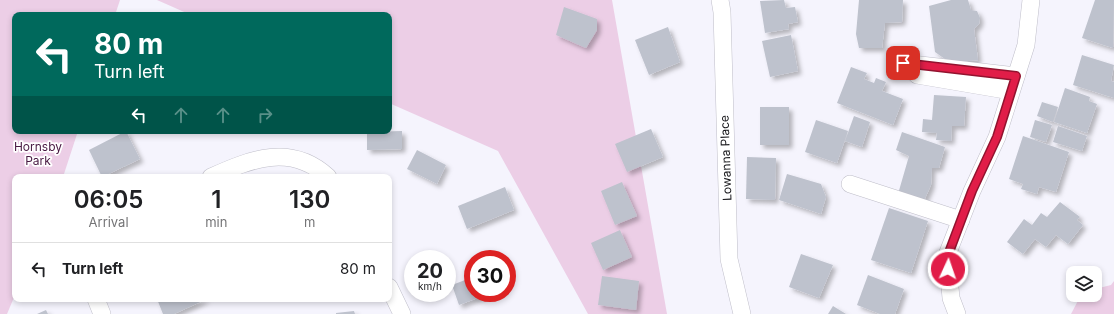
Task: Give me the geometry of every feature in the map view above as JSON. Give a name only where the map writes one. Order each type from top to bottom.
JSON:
[{"type":"street","name":"Lowanna Place","points":[[720,0],[722,20],[729,259],[742,314]]},
{"type":"street","points":[[957,314],[951,298],[948,255],[961,220],[997,137],[1026,45],[1031,0]]},
{"type":"street","points":[[908,69],[1014,84]]},
{"type":"street","points":[[218,174],[242,163],[282,155],[316,166],[325,174]]},
{"type":"street","points":[[850,184],[961,220]]},
{"type":"street","points":[[392,293],[402,314]]},
{"type":"street","points":[[97,302],[102,314]]},
{"type":"green space","name":"Hornsby Park","points":[[0,0],[120,0],[116,12],[12,12],[12,134],[77,134],[64,174],[12,174],[12,302],[7,314],[0,314]]},
{"type":"green space","points":[[157,0],[612,0],[667,314],[588,314],[498,151],[392,104],[392,12],[184,12]]},
{"type":"green space","points":[[1114,281],[1114,314],[1071,314],[1077,302],[1102,302],[1102,287],[1111,285]]},
{"type":"building","points":[[784,0],[786,8],[795,7],[798,22],[788,24],[789,29],[765,33],[760,1]]},
{"type":"building","points":[[859,0],[903,0],[902,22],[885,23],[882,48],[859,48],[856,34]]},
{"type":"building","points":[[951,0],[968,0],[971,10],[977,11],[980,18],[979,24],[974,29],[978,60],[958,62],[945,59],[935,52],[929,6]]},
{"type":"building","points":[[1095,0],[1114,0],[1113,48],[1082,38]]},
{"type":"building","points":[[564,7],[597,19],[597,30],[586,48],[556,35]]},
{"type":"building","points":[[668,27],[680,62],[649,75],[635,40]]},
{"type":"building","points":[[791,35],[798,71],[770,77],[762,41]]},
{"type":"building","points":[[1082,55],[1114,65],[1111,81],[1114,82],[1114,98],[1073,85]]},
{"type":"building","points":[[851,67],[867,73],[864,79],[874,83],[876,78],[886,82],[882,91],[903,99],[893,125],[837,103]]},
{"type":"building","points":[[1065,88],[1090,97],[1089,101],[1097,104],[1087,133],[1054,122]]},
{"type":"building","points":[[934,95],[966,97],[964,126],[952,126],[951,141],[936,140],[937,133],[922,132],[923,119],[932,120]]},
{"type":"building","points":[[1042,102],[1058,107],[1053,122],[1037,116]]},
{"type":"building","points":[[760,107],[789,107],[789,145],[760,145]]},
{"type":"building","points":[[854,116],[870,122],[862,147],[845,141]]},
{"type":"building","points":[[816,120],[848,131],[837,163],[805,152]]},
{"type":"building","points":[[1035,120],[1052,125],[1046,142],[1030,137]]},
{"type":"building","points":[[1058,126],[1087,136],[1082,151],[1053,142]]},
{"type":"building","points":[[651,129],[663,157],[627,172],[615,144]]},
{"type":"building","points":[[392,131],[402,131],[402,149],[367,150],[367,134],[392,134]]},
{"type":"building","points":[[902,132],[945,147],[939,168],[932,168],[931,185],[923,203],[898,194],[909,156],[896,150]]},
{"type":"building","points":[[120,134],[128,134],[140,159],[108,174],[101,174],[89,150]]},
{"type":"building","points":[[1023,136],[1069,152],[1056,192],[1039,187],[1037,194],[1021,189],[1023,184],[1009,179]]},
{"type":"building","points":[[417,150],[446,165],[437,184],[407,169]]},
{"type":"building","points":[[747,157],[776,158],[775,200],[746,199]]},
{"type":"building","points":[[787,174],[821,184],[826,197],[821,214],[779,200]]},
{"type":"building","points":[[622,182],[637,216],[615,225],[601,191]]},
{"type":"building","points":[[505,187],[514,210],[467,229],[458,206]]},
{"type":"building","points":[[1060,202],[1080,217],[1077,220],[1083,225],[1068,244],[1056,235],[1046,247],[1035,239],[1023,254],[1007,242],[1024,219],[1032,225],[1041,213],[1047,217]]},
{"type":"building","points":[[889,208],[928,221],[911,273],[871,260]]},
{"type":"building","points":[[620,230],[632,257],[603,270],[591,243]]},
{"type":"building","points":[[801,254],[833,265],[819,298],[789,287]]},
{"type":"building","points":[[868,275],[904,289],[895,314],[880,314],[857,305]]},
{"type":"building","points":[[602,276],[639,281],[636,310],[598,305]]},
{"type":"building","points":[[464,280],[464,302],[467,302],[459,305],[456,296],[456,283]]},
{"type":"building","points":[[158,302],[200,302],[174,314],[163,314]]},
{"type":"building","points":[[833,306],[846,314],[828,314]]},
{"type":"building","points":[[46,310],[48,314],[37,314]]},
{"type":"building","points":[[354,311],[355,314],[336,314],[336,313]]},
{"type":"route","points":[[903,63],[1016,76],[997,137],[972,191],[948,255],[948,269]]}]
